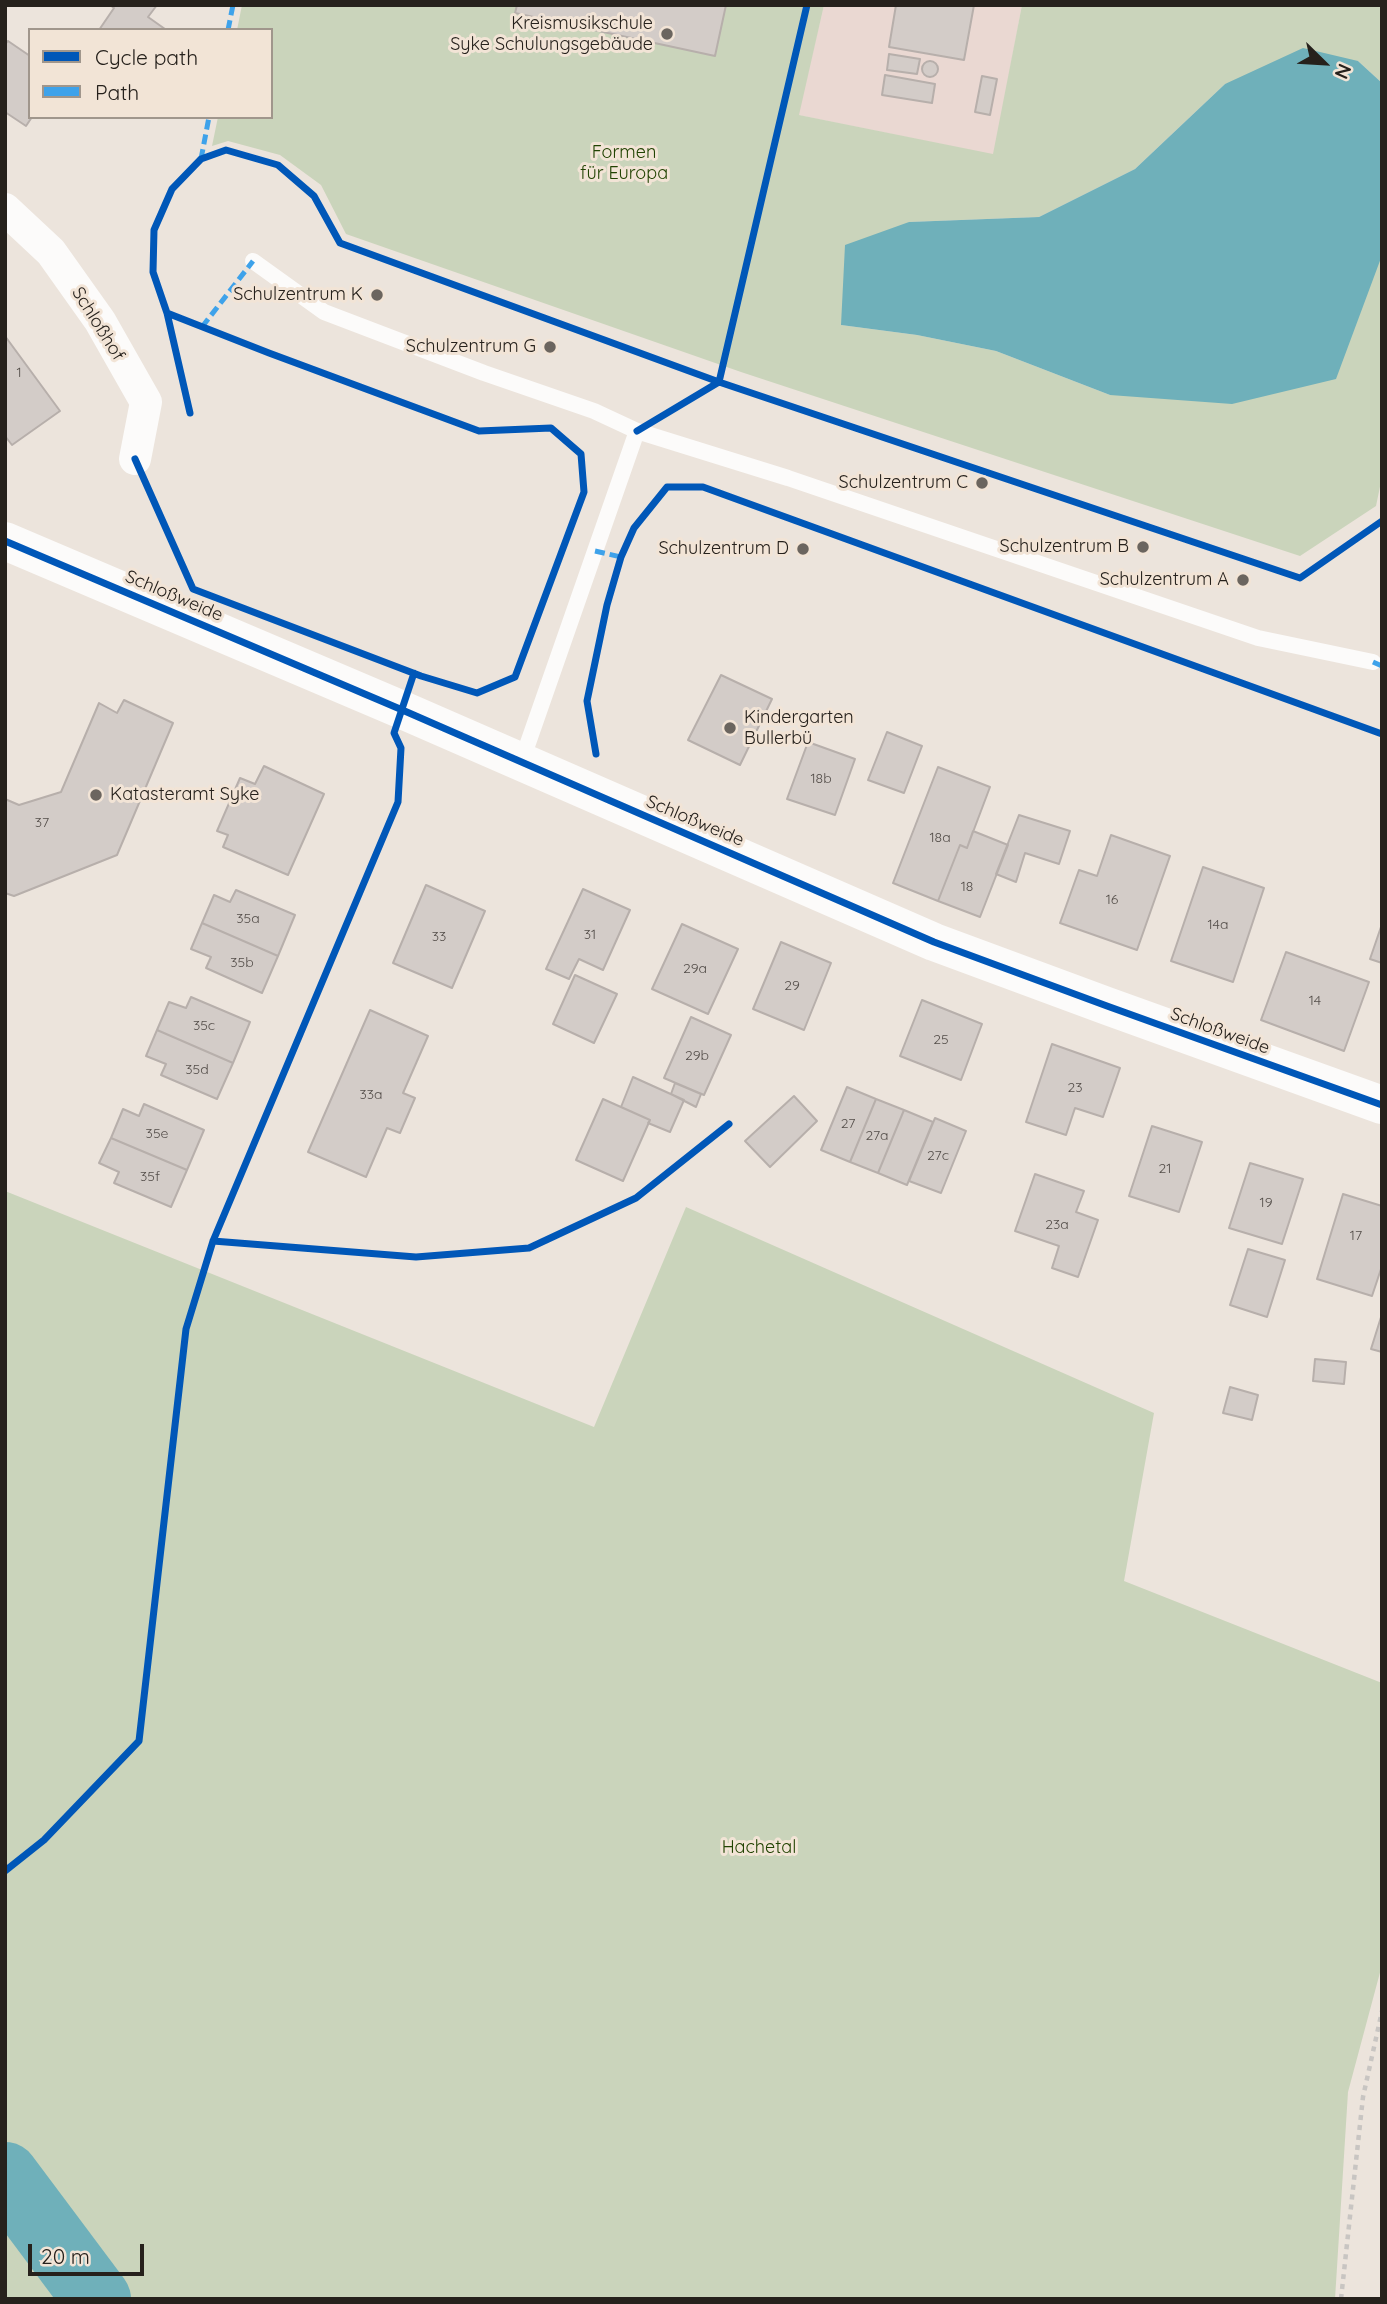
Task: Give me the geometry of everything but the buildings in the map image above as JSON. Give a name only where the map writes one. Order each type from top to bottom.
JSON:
[{"type":"street","name":"Schloßhof","points":[[5,209],[51,252],[100,321],[146,402],[135,459]]},
{"type":"street","name":"Schloßweide","points":[[5,541],[400,709],[934,942],[1382,1105]]},
{"type":"lane","points":[[253,261],[324,312],[484,373],[594,411],[637,431],[788,478],[1258,638],[1373,662]]},
{"type":"lane","points":[[521,763],[637,431]]},
{"type":"path","points":[[1341,2299],[1363,2097],[1382,2011]]},
{"type":"shaded area","points":[[824,5],[1022,5],[994,155],[798,115]]},
{"type":"green space","name":"Formen für Europa","points":[[242,5],[824,5],[799,115],[993,154],[1022,5],[1382,5],[1382,83],[1358,61],[1225,84],[1135,169],[1039,217],[909,222],[841,325],[917,335],[996,351],[1110,395],[1381,258],[1382,251],[1382,477],[1376,506],[1300,556],[741,372],[346,234],[321,185],[280,155],[228,141],[212,146],[218,119],[273,119],[273,28],[237,28]]},
{"type":"green space","name":"Hachetal","points":[[5,1191],[594,1427],[686,1207],[1154,1413],[1124,1581],[1382,1683],[1382,1965],[1348,2092],[1335,2299],[5,2299]]},
{"type":"water","points":[[1303,48],[1358,61],[1382,83],[1381,258],[1336,379],[1232,404],[1110,395],[996,351],[917,335],[841,325],[845,245],[909,222],[1039,217],[1135,169],[1225,84]]},
{"type":"waterway","points":[[5,2176],[97,2299]]},
{"type":"marked path","points":[[228,28],[233,5]]},
{"type":"marked path","points":[[201,159],[209,119]]},
{"type":"marked path","points":[[202,327],[253,261]]},
{"type":"marked path","points":[[595,551],[621,557]]},
{"type":"marked path","points":[[1373,662],[1382,666]]},
{"type":"cycle path","points":[[135,459],[193,589],[421,676],[477,693],[515,677],[584,492],[581,454],[551,428],[479,431],[167,313],[153,272],[154,230],[172,189],[201,159],[226,150],[278,165],[314,196],[340,243],[719,382],[807,5]]},
{"type":"cycle path","points":[[167,313],[190,413]]},
{"type":"cycle path","points":[[637,431],[719,382],[1300,578],[1382,521]]},
{"type":"cycle path","points":[[596,754],[587,701],[607,605],[621,557],[634,528],[667,487],[703,487],[1382,734]]},
{"type":"cycle path","points":[[5,541],[400,709],[934,942],[1382,1105]]},
{"type":"cycle path","points":[[5,1871],[44,1840],[139,1741],[186,1329],[213,1241],[398,802],[401,748],[394,733],[414,673]]},
{"type":"cycle path","points":[[213,1241],[416,1257],[529,1248],[636,1198],[729,1124]]},
{"type":"place","name":"Kreismusikschule Syke Schulungsgebäude","points":[[667,34]]},
{"type":"place","name":"Schulzentrum K","points":[[377,295]]},
{"type":"place","name":"Schulzentrum G","points":[[550,347]]},
{"type":"place","name":"Schulzentrum C","points":[[982,483]]},
{"type":"place","name":"Schulzentrum B","points":[[1143,547]]},
{"type":"place","name":"Schulzentrum D","points":[[803,549]]},
{"type":"place","name":"Schulzentrum A","points":[[1243,580]]},
{"type":"place","name":"Kindergarten Bullerbü","points":[[730,728]]},
{"type":"place","name":"Katasteramt Syke","points":[[96,795]]}]
